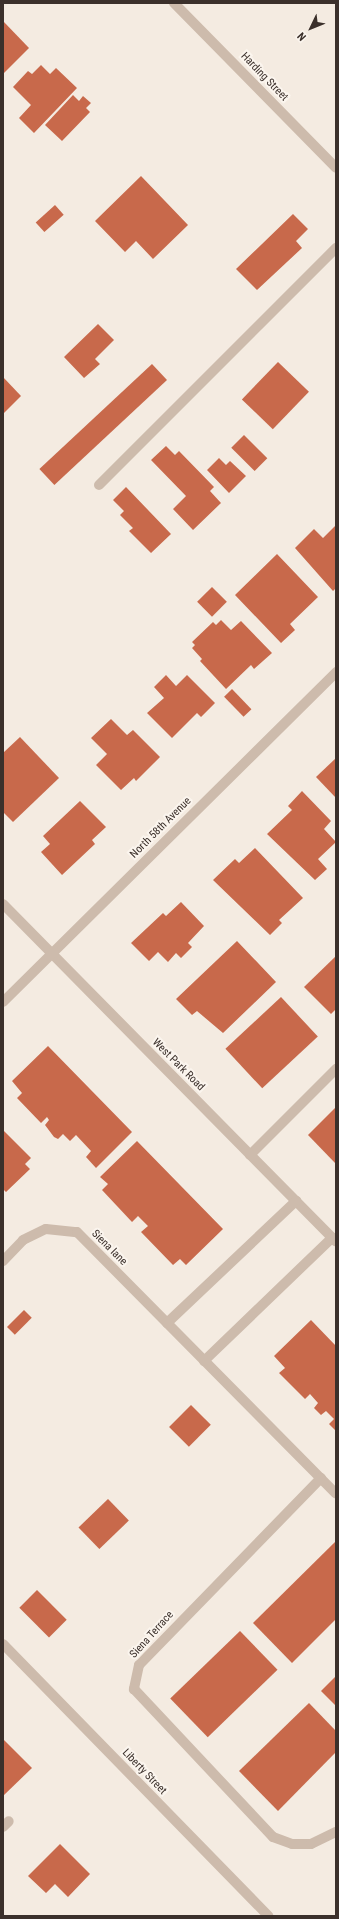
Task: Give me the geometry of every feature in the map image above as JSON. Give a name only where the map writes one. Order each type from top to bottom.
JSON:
[{"type":"street","name":"Harding Street","points":[[174,3],[336,168]]},
{"type":"street","points":[[99,485],[336,248]]},
{"type":"street","name":"North 58th Avenue","points":[[3,1002],[336,672]]},
{"type":"street","name":"West Park Road","points":[[3,904],[334,1240]]},
{"type":"street","points":[[250,1154],[336,1069]]},
{"type":"street","points":[[167,1323],[296,1201]]},
{"type":"street","name":"Siena lane","points":[[3,1260],[23,1240],[46,1228],[77,1232],[336,1494]]},
{"type":"street","points":[[204,1360],[334,1240]]},
{"type":"street","name":"Siena Terrace","points":[[321,1478],[139,1665],[134,1689],[273,1837],[292,1844],[312,1844],[336,1832]]},
{"type":"street","name":"Liberty Street","points":[[3,1644],[268,1916]]},
{"type":"building","points":[[3,21],[29,48],[3,74]]},
{"type":"building","points":[[41,65],[50,74],[56,68],[77,88],[34,133],[19,118],[31,105],[13,87],[28,71],[32,74]]},
{"type":"building","points":[[73,95],[79,101],[83,96],[91,103],[86,108],[90,112],[62,141],[45,125]]},
{"type":"building","points":[[141,176],[188,225],[153,259],[136,241],[125,252],[95,221]]},
{"type":"building","points":[[55,205],[64,215],[44,232],[36,222]]},
{"type":"building","points":[[293,214],[308,229],[296,241],[302,248],[257,290],[236,269]]},
{"type":"building","points":[[98,324],[114,340],[95,359],[100,364],[84,378],[64,357]]},
{"type":"building","points":[[278,362],[309,392],[273,429],[242,399]]},
{"type":"building","points":[[152,364],[167,380],[54,485],[39,469]]},
{"type":"building","points":[[3,377],[21,396],[3,414]]},
{"type":"building","points":[[244,435],[267,458],[255,471],[231,448]]},
{"type":"building","points":[[166,446],[175,455],[179,451],[214,487],[210,491],[221,503],[193,530],[173,509],[186,496],[151,460]]},
{"type":"building","points":[[219,458],[226,465],[230,461],[246,476],[229,493],[207,470]]},
{"type":"building","points":[[126,487],[171,534],[151,553],[129,531],[133,528],[120,515],[124,511],[113,500]]},
{"type":"building","points":[[336,525],[336,588],[333,591],[295,548],[314,529],[323,538]]},
{"type":"building","points":[[277,554],[318,597],[290,624],[295,630],[281,643],[235,595]]},
{"type":"building","points":[[212,587],[227,602],[212,617],[197,602]]},
{"type":"building","points":[[221,620],[231,630],[241,621],[272,653],[254,669],[251,665],[226,689],[200,661],[202,659],[192,648],[195,645],[192,642],[213,622],[216,625]]},
{"type":"building","points":[[166,675],[176,686],[187,675],[215,703],[201,717],[197,713],[172,738],[147,713],[164,698],[154,687]]},
{"type":"building","points":[[232,689],[251,709],[244,717],[224,697]]},
{"type":"building","points":[[111,719],[127,735],[133,730],[160,757],[136,781],[134,778],[121,790],[96,765],[107,754],[91,738]]},
{"type":"building","points":[[20,737],[59,778],[13,822],[3,812],[3,753]]},
{"type":"building","points":[[336,758],[336,798],[316,777]]},
{"type":"building","points":[[302,791],[331,821],[324,829],[336,842],[318,859],[327,869],[315,880],[267,834],[292,810],[288,806]]},
{"type":"building","points":[[80,801],[106,827],[92,840],[95,844],[62,875],[41,852],[50,844],[43,836]]},
{"type":"building","points":[[255,848],[303,898],[279,920],[282,923],[270,935],[213,880],[235,859],[239,863]]},
{"type":"building","points":[[181,902],[204,926],[188,943],[192,947],[181,958],[176,953],[168,962],[158,952],[149,961],[131,943],[163,913],[166,916]]},
{"type":"building","points":[[237,941],[276,982],[223,1033],[197,1011],[192,1015],[176,999]]},
{"type":"building","points":[[336,956],[336,1009],[331,1014],[304,987]]},
{"type":"building","points":[[281,997],[318,1036],[262,1088],[225,1049]]},
{"type":"building","points":[[48,1046],[132,1132],[96,1168],[86,1157],[91,1151],[76,1135],[70,1141],[63,1134],[58,1139],[54,1137],[45,1125],[49,1120],[47,1117],[41,1123],[17,1098],[22,1093],[12,1081]]},
{"type":"building","points":[[336,1107],[336,1164],[308,1135]]},
{"type":"building","points":[[3,1130],[31,1158],[25,1164],[30,1169],[6,1192],[3,1189]]},
{"type":"building","points":[[137,1141],[223,1229],[186,1265],[180,1259],[173,1265],[141,1232],[148,1226],[138,1216],[132,1222],[102,1190],[108,1184],[100,1177]]},
{"type":"building","points":[[24,1310],[32,1318],[15,1335],[7,1327]]},
{"type":"building","points":[[311,1320],[336,1346],[336,1431],[329,1424],[334,1419],[326,1411],[321,1415],[314,1408],[318,1403],[310,1394],[305,1399],[279,1373],[285,1368],[274,1356]]},
{"type":"building","points":[[191,1405],[211,1425],[189,1447],[169,1427]]},
{"type":"building","points":[[108,1499],[129,1521],[99,1549],[79,1527]]},
{"type":"building","points":[[336,1541],[336,1619],[292,1663],[253,1623]]},
{"type":"building","points":[[37,1590],[67,1620],[49,1637],[19,1608]]},
{"type":"building","points":[[240,1631],[278,1670],[208,1737],[170,1698]]},
{"type":"building","points":[[336,1676],[336,1706],[321,1691]]},
{"type":"building","points":[[309,1703],[336,1731],[336,1752],[278,1811],[239,1771]]},
{"type":"building","points":[[3,1739],[32,1768],[3,1796]]},
{"type":"building","points":[[60,1844],[90,1874],[68,1897],[55,1884],[46,1893],[28,1876]]}]
